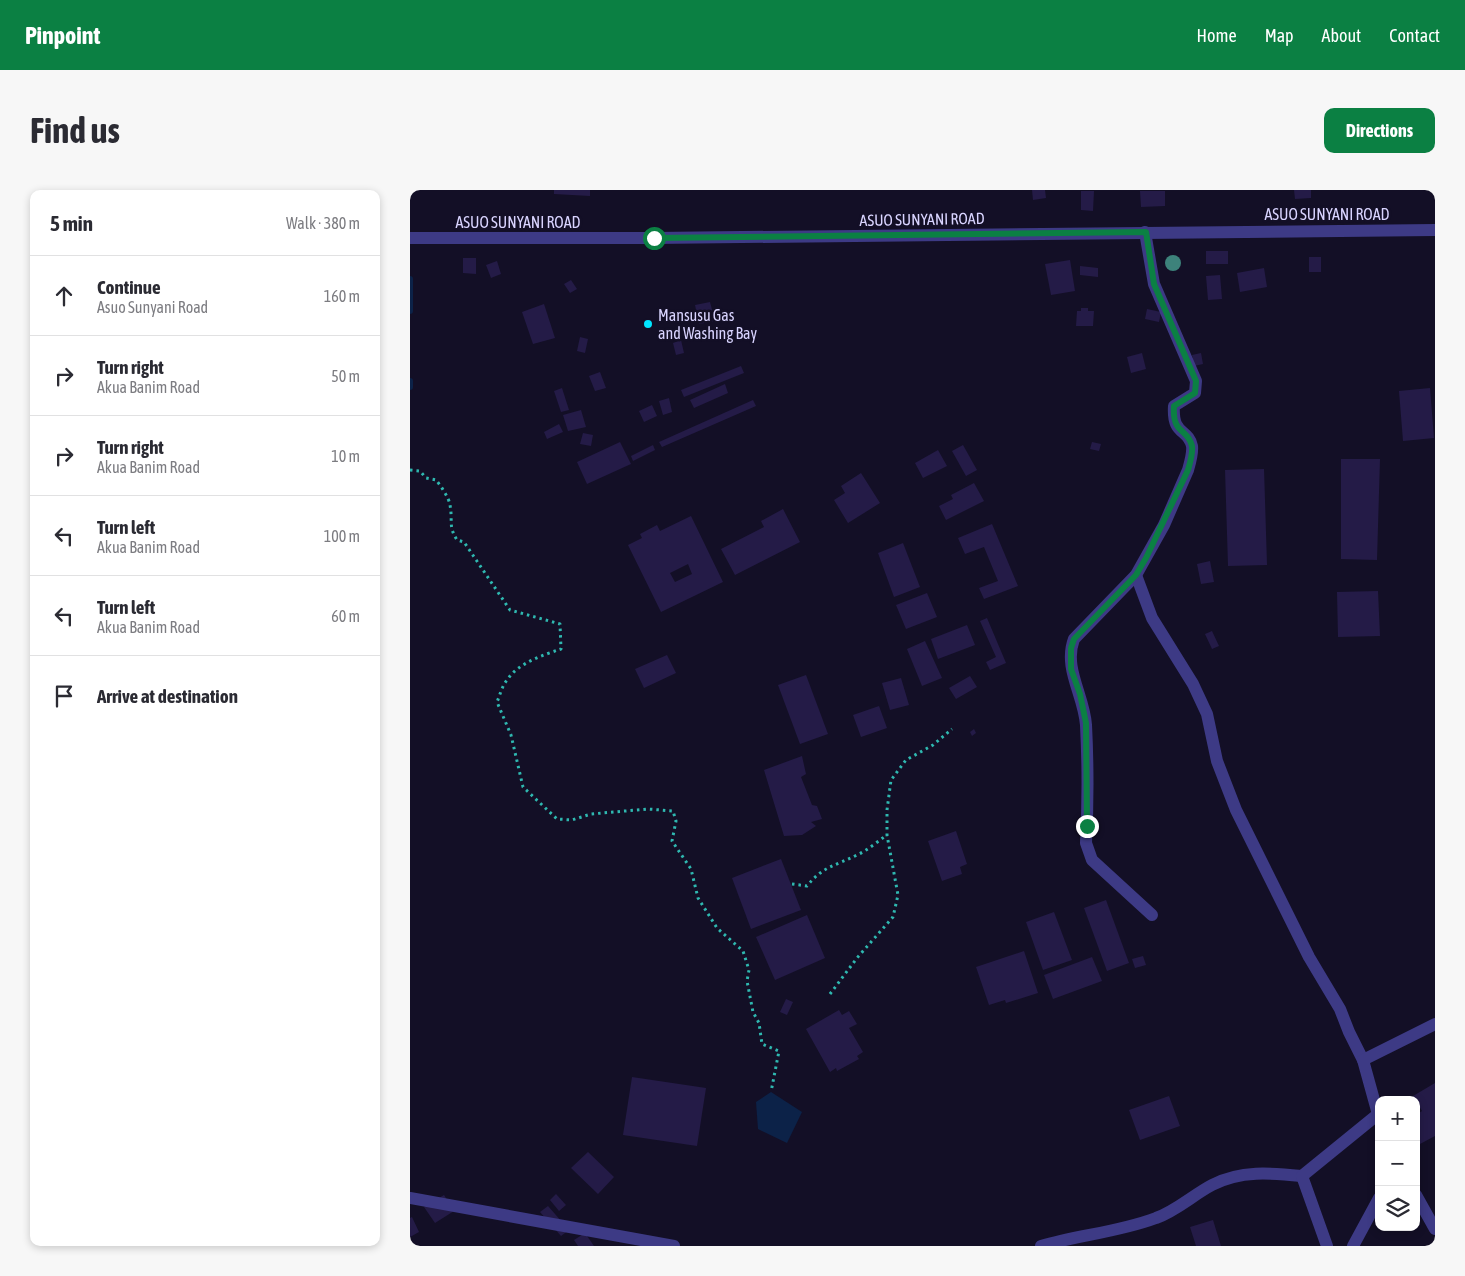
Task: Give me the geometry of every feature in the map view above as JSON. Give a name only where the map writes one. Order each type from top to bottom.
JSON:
[{"type":"street","name":"ASUO SUNYANI ROAD","points":[[410,238],[654,238],[1435,230]]},
{"type":"street","points":[[1146,232],[1154,284],[1196,381],[1196,388],[1190,397],[1174,406],[1173,417],[1176,427],[1188,438],[1192,446],[1188,470],[1164,525],[1136,575],[1074,639],[1071,648],[1071,669],[1080,694],[1086,723],[1086,843],[1092,860],[1152,915]]},
{"type":"street","points":[[1136,575],[1152,618],[1193,684],[1207,714],[1217,761],[1236,810],[1309,957],[1340,1009],[1349,1032],[1364,1060],[1375,1104]]},
{"type":"street","points":[[1364,1060],[1435,1024]]},
{"type":"street","points":[[1041,1246],[1158,1218],[1214,1184],[1245,1174],[1302,1176],[1375,1118]]},
{"type":"street","points":[[1302,1176],[1327,1246]]},
{"type":"street","points":[[410,1198],[674,1246]]},
{"type":"street","points":[[1420,1202],[1435,1229]]},
{"type":"street","points":[[1353,1246],[1375,1205]]},
{"type":"path","points":[[410,470],[420,471],[426,478],[436,480],[450,503],[450,529],[457,540],[464,542],[510,610],[560,624],[561,649],[531,661],[517,670],[507,680],[497,702],[511,735],[523,787],[557,818],[572,820],[591,814],[648,809],[673,811],[676,821],[672,841],[691,868],[698,898],[717,928],[743,951],[749,970],[748,981],[753,1012],[759,1023],[762,1044],[779,1052],[771,1092]]},
{"type":"path","points":[[830,994],[857,958],[893,917],[898,895],[891,845],[887,835],[887,810],[891,780],[906,760],[933,745],[952,729]]},
{"type":"path","points":[[792,884],[807,886],[818,873],[838,862],[858,855],[887,835]]},
{"type":"water","points":[[771,1092],[802,1112],[787,1143],[758,1129],[756,1102]]},
{"type":"building","points":[[554,190],[590,190],[590,196],[554,194]]},
{"type":"building","points":[[1032,190],[1045,190],[1046,198],[1033,200]]},
{"type":"building","points":[[1294,190],[1311,190],[1311,198],[1295,199]]},
{"type":"building","points":[[1081,191],[1094,191],[1093,211],[1081,210]]},
{"type":"building","points":[[1140,191],[1165,191],[1165,206],[1141,207]]},
{"type":"building","points":[[1206,251],[1228,251],[1228,264],[1206,264]]},
{"type":"building","points":[[1309,257],[1321,257],[1321,272],[1309,272]]},
{"type":"building","points":[[463,258],[476,258],[476,274],[463,273]]},
{"type":"building","points":[[1070,260],[1075,291],[1051,295],[1045,264]]},
{"type":"building","points":[[497,261],[501,274],[491,278],[486,265]]},
{"type":"building","points":[[1080,266],[1098,268],[1098,277],[1080,275]]},
{"type":"building","points":[[1264,268],[1267,287],[1240,292],[1237,273]]},
{"type":"building","points":[[1220,275],[1222,299],[1208,300],[1206,276]]},
{"type":"building","points":[[571,280],[577,289],[570,293],[564,284]]},
{"type":"building","points":[[710,302],[715,321],[699,324],[695,305]]},
{"type":"building","points":[[544,304],[555,338],[533,344],[522,312]]},
{"type":"building","points":[[1081,308],[1088,308],[1088,311],[1094,311],[1093,326],[1076,326],[1077,311],[1081,311]]},
{"type":"building","points":[[1147,309],[1161,312],[1159,322],[1145,319]]},
{"type":"building","points":[[580,337],[588,339],[585,353],[577,351]]},
{"type":"building","points":[[681,340],[684,353],[676,355],[673,343]]},
{"type":"building","points":[[1142,353],[1146,369],[1131,373],[1127,357]]},
{"type":"building","points":[[1201,353],[1203,364],[1194,366],[1192,355]]},
{"type":"building","points":[[741,366],[744,373],[684,397],[681,390]]},
{"type":"building","points":[[600,372],[606,388],[595,391],[589,376]]},
{"type":"building","points":[[725,384],[728,393],[694,408],[690,400]]},
{"type":"building","points":[[562,388],[569,410],[561,412],[554,391]]},
{"type":"building","points":[[1430,388],[1434,438],[1403,441],[1399,391]]},
{"type":"building","points":[[669,398],[672,412],[663,415],[659,401]]},
{"type":"building","points":[[753,400],[756,406],[662,447],[659,442]]},
{"type":"building","points":[[652,405],[657,416],[644,422],[639,411]]},
{"type":"building","points":[[581,410],[586,427],[568,431],[563,415]]},
{"type":"building","points":[[559,424],[563,432],[547,439],[544,432]]},
{"type":"building","points":[[583,433],[593,435],[591,446],[580,444]]},
{"type":"building","points":[[620,442],[631,464],[587,484],[577,462]]},
{"type":"building","points":[[1092,442],[1101,444],[1099,451],[1090,449]]},
{"type":"building","points":[[653,445],[655,450],[633,461],[631,456]]},
{"type":"building","points":[[963,445],[977,470],[966,476],[952,451]]},
{"type":"building","points":[[938,450],[947,466],[923,478],[915,463]]},
{"type":"building","points":[[1341,459],[1380,459],[1377,560],[1341,559]]},
{"type":"building","points":[[1264,469],[1267,565],[1228,566],[1225,470]]},
{"type":"building","points":[[861,473],[880,503],[848,523],[834,500],[845,493],[841,486]]},
{"type":"building","points":[[974,483],[984,501],[946,520],[939,506],[953,499],[951,495]]},
{"type":"building","points":[[783,509],[800,542],[735,575],[721,549],[764,527],[761,521]]},
{"type":"building","points":[[691,516],[723,582],[661,612],[628,545],[642,538],[640,534],[657,525],[660,531]],"holes":[[[688,564],[692,574],[675,582],[670,573]]]},
{"type":"building","points":[[992,524],[1018,586],[984,599],[979,588],[998,581],[984,547],[965,554],[958,538]]},
{"type":"building","points":[[903,543],[920,587],[894,597],[878,553]]},
{"type":"building","points":[[1210,561],[1214,582],[1201,584],[1197,564]]},
{"type":"building","points":[[1378,591],[1380,636],[1338,637],[1337,592]]},
{"type":"building","points":[[927,593],[937,617],[906,629],[896,605]]},
{"type":"building","points":[[987,618],[1006,663],[990,670],[986,662],[996,657],[980,621]]},
{"type":"building","points":[[967,625],[975,645],[938,659],[931,639]]},
{"type":"building","points":[[1212,631],[1219,646],[1212,649],[1205,634]]},
{"type":"building","points":[[925,641],[942,678],[922,686],[907,649]]},
{"type":"building","points":[[667,655],[676,673],[644,688],[635,669]]},
{"type":"building","points":[[806,675],[828,734],[800,744],[778,685]]},
{"type":"building","points":[[970,676],[977,687],[956,699],[949,688]]},
{"type":"building","points":[[901,678],[909,705],[890,710],[882,683]]},
{"type":"building","points":[[879,706],[887,728],[861,737],[853,715]]},
{"type":"building","points":[[974,729],[976,733],[972,736],[970,732]]},
{"type":"building","points":[[802,756],[806,774],[801,777],[812,805],[817,806],[822,819],[811,822],[816,826],[802,835],[784,836],[764,770]]},
{"type":"building","points":[[956,831],[967,864],[960,867],[962,874],[942,881],[928,841]]},
{"type":"building","points":[[781,859],[801,910],[751,929],[732,878]]},
{"type":"building","points":[[1106,900],[1129,963],[1107,971],[1084,908]]},
{"type":"building","points":[[1054,912],[1072,960],[1043,970],[1026,922]]},
{"type":"building","points":[[807,915],[825,958],[775,980],[756,937]]},
{"type":"building","points":[[1024,951],[1038,993],[1006,1003],[1005,1000],[989,1005],[976,967]]},
{"type":"building","points":[[1143,956],[1146,965],[1135,968],[1132,959]]},
{"type":"building","points":[[1092,957],[1102,981],[1053,999],[1044,975]]},
{"type":"building","points":[[786,999],[793,1002],[787,1015],[780,1012]]},
{"type":"building","points":[[839,1010],[842,1015],[849,1011],[857,1024],[849,1028],[863,1052],[857,1056],[859,1059],[837,1071],[836,1068],[830,1072],[806,1029]]},
{"type":"building","points":[[632,1077],[706,1088],[697,1146],[623,1135]]},
{"type":"building","points":[[1435,1083],[1435,1136],[1420,1144],[1420,1112],[1422,1111],[1420,1108],[1420,1096],[1413,1096]]},
{"type":"building","points":[[1169,1096],[1180,1126],[1140,1140],[1129,1110]]},
{"type":"building","points":[[588,1152],[614,1177],[598,1194],[571,1168]]},
{"type":"building","points":[[556,1194],[566,1205],[559,1211],[550,1200]]},
{"type":"building","points":[[444,1195],[454,1211],[435,1223],[424,1207]]},
{"type":"building","points":[[548,1206],[569,1230],[561,1236],[540,1212]]},
{"type":"building","points":[[412,1217],[419,1232],[410,1237],[410,1218]]},
{"type":"building","points":[[1213,1220],[1221,1246],[1196,1246],[1190,1227]]},
{"type":"building","points":[[585,1233],[594,1246],[578,1246],[574,1240]]},
{"type":"waterway","points":[[410,279],[410,311]]},
{"type":"waterway","points":[[410,381],[410,387]]},
{"type":"place","name":"Mansusu Gas and Washing Bay","points":[[648,324]]},
{"type":"route","points":[[654,238],[1146,232],[1154,284],[1196,381],[1195,393],[1174,406],[1173,417],[1176,427],[1188,438],[1192,446],[1188,470],[1164,525],[1136,575],[1088,627],[1074,639],[1071,648],[1071,669],[1080,694],[1086,723],[1087,826]]}]
